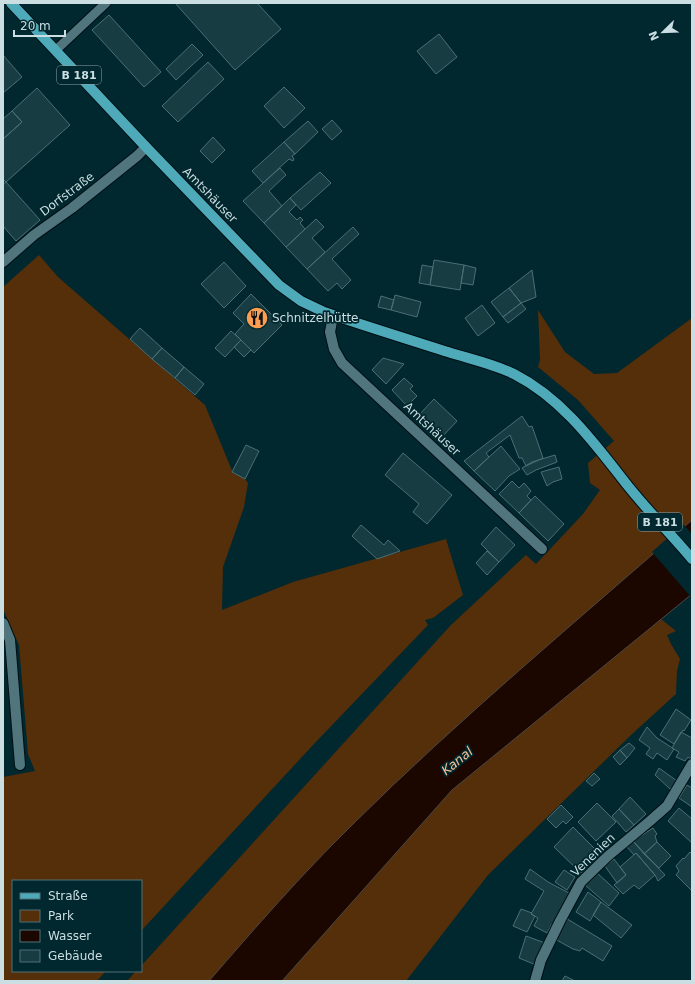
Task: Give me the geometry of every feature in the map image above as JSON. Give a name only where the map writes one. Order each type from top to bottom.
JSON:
[{"type":"main road","name":"B 181","points":[[12,3],[146,147]]},
{"type":"main road","name":"Amtshäuser","points":[[146,147],[279,285],[301,301],[334,316],[514,374],[534,386],[558,404],[607,458],[628,486],[692,559]]},
{"type":"street","name":"Dorfstraße","points":[[3,262],[34,235],[72,208],[137,156],[146,147]]},
{"type":"street","name":"Amtshäuser","points":[[334,316],[330,332],[334,349],[342,363],[542,549]]},
{"type":"street","points":[[3,623],[10,640],[20,765]]},
{"type":"street","name":"Venenien","points":[[535,981],[541,960],[581,882],[608,856],[635,835],[667,806],[692,764]]},
{"type":"lane","points":[[56,50],[106,3]]},
{"type":"green space","points":[[39,255],[58,277],[205,405],[233,473],[245,479],[248,483],[244,507],[223,567],[222,610],[293,582],[446,539],[463,595],[433,618],[425,620],[428,625],[313,745],[142,930],[142,880],[12,880],[12,972],[105,972],[97,981],[3,981],[3,777],[35,771],[28,754],[19,645],[3,609],[3,287]]},
{"type":"green space","points":[[538,310],[565,352],[594,374],[617,373],[692,318],[692,520],[477,708],[393,785],[296,882],[209,981],[127,981],[135,972],[142,972],[142,965],[451,625],[526,555],[536,564],[583,514],[600,490],[590,483],[588,463],[614,441],[578,400],[538,367],[540,360]]},
{"type":"green space","points":[[661,619],[676,631],[667,635],[680,659],[677,671],[676,694],[631,735],[488,875],[406,981],[282,981],[452,790]]},
{"type":"water","name":"Kanal","points":[[692,520],[692,594],[452,790],[282,981],[209,981],[296,882],[393,785],[477,708]]},
{"type":"pier","points":[[683,524],[692,534],[691,597],[652,552]]},
{"type":"building","points":[[175,3],[257,3],[281,29],[235,70]]},
{"type":"building","points":[[109,15],[161,72],[144,87],[92,30]]},
{"type":"building","points":[[439,34],[457,57],[436,74],[417,51]]},
{"type":"building","points":[[192,44],[203,55],[176,80],[166,69]]},
{"type":"building","points":[[3,55],[22,77],[3,93]]},
{"type":"building","points":[[208,62],[224,79],[178,122],[162,106]]},
{"type":"building","points":[[284,87],[305,108],[284,128],[264,106]]},
{"type":"building","points":[[37,88],[70,125],[6,182],[3,179],[3,139],[22,122],[12,111]]},
{"type":"building","points":[[12,111],[22,122],[3,139],[3,119]]},
{"type":"building","points":[[332,120],[342,131],[332,140],[322,129]]},
{"type":"building","points":[[308,121],[318,132],[295,154],[284,142]]},
{"type":"building","points":[[213,137],[225,150],[212,163],[200,151]]},
{"type":"building","points":[[284,142],[295,154],[292,156],[294,159],[293,161],[289,159],[263,183],[252,171]]},
{"type":"building","points":[[280,168],[286,175],[269,191],[282,206],[264,223],[243,201]]},
{"type":"building","points":[[320,172],[331,183],[301,210],[290,198]]},
{"type":"building","points":[[6,182],[40,220],[16,241],[3,226],[3,184]]},
{"type":"building","points":[[290,198],[296,205],[289,212],[297,220],[300,217],[303,220],[300,223],[305,229],[286,247],[264,223]]},
{"type":"building","points":[[316,219],[324,227],[312,238],[325,252],[307,269],[286,247]]},
{"type":"building","points":[[353,227],[359,234],[332,259],[351,280],[342,289],[337,283],[328,291],[307,269]]},
{"type":"building","points":[[434,260],[464,265],[460,290],[430,285]]},
{"type":"building","points":[[224,262],[246,286],[224,308],[201,284]]},
{"type":"building","points":[[422,265],[433,267],[430,285],[419,283]]},
{"type":"building","points":[[464,265],[476,268],[473,285],[461,283]]},
{"type":"building","points":[[532,270],[536,297],[521,303],[509,288]]},
{"type":"building","points":[[509,288],[521,303],[503,317],[491,302]]},
{"type":"building","name":"Schnitzelhütte","points":[[251,294],[282,325],[254,353],[235,334],[244,324],[233,313]]},
{"type":"building","points":[[395,295],[421,302],[417,317],[391,310]]},
{"type":"building","points":[[381,296],[394,300],[391,310],[378,307]]},
{"type":"building","points":[[521,303],[526,309],[508,323],[503,317]]},
{"type":"building","points":[[482,305],[495,323],[478,336],[465,318]]},
{"type":"building","points":[[140,328],[162,348],[152,359],[130,339]]},
{"type":"building","points":[[231,331],[241,340],[225,357],[215,348]]},
{"type":"building","points":[[241,340],[251,350],[244,357],[234,347]]},
{"type":"building","points":[[162,348],[184,367],[175,378],[152,359]]},
{"type":"building","points":[[383,358],[404,364],[386,384],[372,370]]},
{"type":"building","points":[[184,367],[204,384],[195,395],[175,378]]},
{"type":"building","points":[[404,378],[413,386],[410,389],[417,396],[407,406],[392,390]]},
{"type":"building","points":[[434,399],[457,421],[441,438],[418,416]]},
{"type":"building","points":[[522,416],[529,427],[532,426],[543,458],[526,466],[522,458],[519,458],[510,435],[486,453],[489,457],[474,471],[464,461]]},
{"type":"building","points":[[246,445],[259,451],[245,479],[232,472]]},
{"type":"building","points":[[501,446],[520,469],[509,476],[495,491],[474,471]]},
{"type":"building","points":[[403,453],[452,495],[427,524],[413,512],[419,504],[385,475]]},
{"type":"building","points":[[555,455],[557,462],[527,475],[522,468],[532,462]]},
{"type":"building","points":[[559,467],[562,479],[547,486],[541,472]]},
{"type":"building","points":[[512,481],[519,488],[524,483],[531,491],[527,496],[531,500],[519,513],[499,494]]},
{"type":"building","points":[[535,496],[564,524],[548,541],[519,513]]},
{"type":"building","points":[[361,525],[384,545],[388,540],[400,551],[377,559],[352,536]]},
{"type":"building","points":[[496,527],[515,545],[499,562],[481,544]]},
{"type":"building","points":[[487,551],[499,562],[487,575],[476,563]]},
{"type":"building","points":[[676,709],[691,720],[674,744],[660,735]]},
{"type":"building","points":[[647,727],[657,738],[674,749],[667,760],[657,753],[653,759],[646,754],[650,748],[639,740]]},
{"type":"building","points":[[681,732],[692,738],[692,755],[690,759],[688,757],[685,761],[676,757],[679,752],[672,748]]},
{"type":"building","points":[[629,743],[635,748],[627,758],[620,750]]},
{"type":"building","points":[[620,750],[627,758],[620,765],[613,757]]},
{"type":"building","points":[[659,768],[677,781],[670,789],[655,775]]},
{"type":"building","points":[[594,773],[600,779],[592,786],[586,781]]},
{"type":"building","points":[[687,785],[692,788],[692,807],[679,798]]},
{"type":"building","points":[[630,797],[646,814],[634,825],[619,809]]},
{"type":"building","points":[[597,803],[616,822],[596,841],[578,822]]},
{"type":"building","points":[[561,805],[573,817],[566,824],[563,821],[556,828],[547,819]]},
{"type":"building","points":[[679,808],[692,819],[692,843],[668,821]]},
{"type":"building","points":[[619,809],[634,825],[626,832],[612,816]]},
{"type":"building","points":[[573,827],[600,854],[581,873],[554,847]]},
{"type":"building","points":[[653,828],[657,834],[655,836],[657,842],[644,854],[633,841]]},
{"type":"building","points":[[633,841],[665,875],[658,881],[655,875],[636,853],[634,855],[627,847]]},
{"type":"building","points":[[657,842],[671,856],[659,868],[644,854]]},
{"type":"building","points":[[690,852],[692,854],[692,891],[676,875],[679,871],[676,866]]},
{"type":"building","points":[[636,853],[655,875],[639,889],[634,885],[623,894],[614,885],[626,875],[620,867]]},
{"type":"building","points":[[614,859],[626,875],[617,883],[605,866]]},
{"type":"building","points":[[530,869],[548,882],[571,894],[554,925],[552,924],[547,933],[534,926],[538,918],[531,914],[544,891],[525,879]]},
{"type":"building","points":[[564,870],[575,877],[567,890],[555,882]]},
{"type":"building","points":[[596,872],[619,893],[609,906],[585,885]]},
{"type":"building","points":[[588,892],[601,902],[590,921],[576,912]]},
{"type":"building","points":[[601,902],[632,925],[621,938],[593,915]]},
{"type":"building","points":[[521,909],[532,913],[531,914],[535,916],[527,932],[513,926]]},
{"type":"building","points":[[564,917],[612,946],[603,961],[582,948],[580,951],[573,949],[553,938]]},
{"type":"building","points":[[526,936],[545,943],[536,965],[519,958]]},
{"type":"building","points":[[565,976],[575,981],[562,981]]},
{"type":"place","name":"Schnitzelhütte","points":[[257,318]]}]
